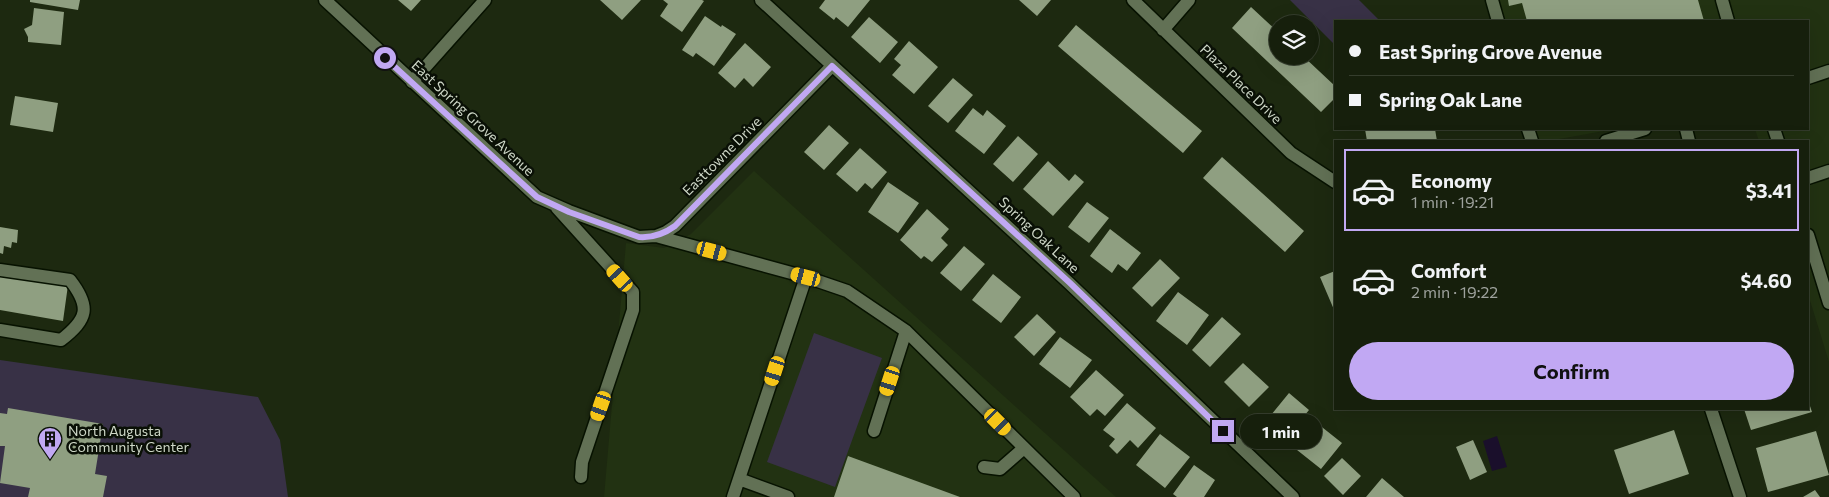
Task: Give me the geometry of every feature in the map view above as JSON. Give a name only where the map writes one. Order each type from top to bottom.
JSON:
[{"type":"street","name":"East Spring Grove Avenue","points":[[324,0],[537,197],[569,212],[639,237],[656,236]]},
{"type":"street","points":[[412,82],[485,0]]},
{"type":"street","name":"Spring Oak Lane","points":[[761,0],[1070,283],[1293,497]]},
{"type":"street","name":"Plaza Place Drive","points":[[1132,0],[1291,153],[1334,181]]},
{"type":"street","points":[[1162,30],[1189,0]]},
{"type":"street","points":[[1492,0],[1498,20]]},
{"type":"street","points":[[1722,0],[1728,20]]},
{"type":"street","name":"Easttowne Drive","points":[[656,236],[675,226],[832,66]]},
{"type":"street","points":[[1809,78],[1829,72]]},
{"type":"street","points":[[1609,140],[1642,130]]},
{"type":"street","points":[[1809,178],[1829,171]]},
{"type":"street","points":[[554,204],[633,292],[633,310],[582,462],[580,477]]},
{"type":"street","points":[[656,236],[806,277],[847,291],[906,331],[1074,497]]},
{"type":"street","points":[[1809,238],[1829,304]]},
{"type":"street","points":[[0,270],[70,280],[82,295],[84,312],[74,330],[61,340],[0,330]]},
{"type":"street","points":[[733,497],[806,277]]},
{"type":"street","points":[[874,431],[906,331]]},
{"type":"street","points":[[1710,410],[1740,497]]},
{"type":"street","points":[[984,467],[1000,469],[1024,448]]},
{"type":"street","points":[[739,479],[788,497]]},
{"type":"shaded area","points":[[1290,0],[1359,0],[1379,20],[1334,20],[1334,44],[1319,29],[1319,15],[1305,15]]},
{"type":"shaded area","points":[[1492,0],[1829,0],[1829,362],[1809,297],[1809,140],[1759,140],[1755,130],[1809,130],[1809,20],[1498,20]]},
{"type":"shaded area","points":[[1528,130],[1609,130],[1554,140],[1532,140]]},
{"type":"shaded area","points":[[754,171],[1116,497],[604,497],[626,243],[664,248],[691,234]]},
{"type":"shaded area","points":[[814,333],[882,358],[835,487],[767,462]]},
{"type":"shaded area","points":[[0,360],[258,397],[280,440],[288,497],[0,497]]},
{"type":"shaded area","points":[[1497,436],[1507,467],[1492,471],[1483,441]]},
{"type":"building","points":[[30,0],[80,0],[78,10],[30,2]]},
{"type":"building","points":[[398,0],[421,0],[411,11]]},
{"type":"building","points":[[600,0],[641,0],[622,20]]},
{"type":"building","points":[[663,0],[704,1],[682,32],[660,16],[668,4]]},
{"type":"building","points":[[825,0],[870,0],[848,27],[836,17],[834,20],[819,8]]},
{"type":"building","points":[[1019,0],[1051,0],[1037,16]]},
{"type":"building","points":[[1508,0],[1698,0],[1704,20],[1527,20],[1522,3],[1509,6]]},
{"type":"building","points":[[1251,7],[1269,24],[1269,63],[1232,28]]},
{"type":"building","points":[[34,8],[64,12],[61,45],[28,42],[24,29],[32,25]]},
{"type":"building","points":[[705,16],[736,34],[714,66],[696,53],[693,57],[682,50]]},
{"type":"building","points":[[869,17],[898,42],[880,63],[851,37]]},
{"type":"building","points":[[1076,25],[1202,131],[1183,153],[1058,46]]},
{"type":"building","points":[[909,41],[938,67],[914,94],[892,75],[901,65],[894,59]]},
{"type":"building","points":[[745,43],[771,67],[753,87],[744,78],[735,88],[718,73]]},
{"type":"building","points":[[1271,65],[1313,65],[1334,85],[1334,99],[1321,112]]},
{"type":"building","points":[[953,78],[973,95],[948,123],[928,106]]},
{"type":"building","points":[[15,96],[58,103],[53,132],[10,125]]},
{"type":"building","points":[[973,108],[983,116],[987,110],[1006,126],[984,154],[955,131]]},
{"type":"building","points":[[829,125],[849,143],[824,170],[804,152]]},
{"type":"building","points":[[1365,130],[1435,130],[1437,140],[1367,140]]},
{"type":"building","points":[[1018,136],[1038,154],[1013,182],[993,164]]},
{"type":"building","points":[[860,148],[887,172],[872,189],[865,183],[857,192],[836,174]]},
{"type":"building","points":[[1222,157],[1304,231],[1285,252],[1203,178]]},
{"type":"building","points":[[1048,161],[1069,181],[1075,174],[1084,182],[1053,216],[1023,189]]},
{"type":"building","points":[[888,182],[919,203],[898,233],[868,212]]},
{"type":"building","points":[[1087,202],[1109,218],[1089,243],[1068,227]]},
{"type":"building","points":[[927,209],[949,229],[941,238],[948,245],[932,262],[924,256],[921,259],[900,240]]},
{"type":"building","points":[[0,227],[18,230],[17,243],[12,242],[11,248],[4,246],[3,254],[0,253]]},
{"type":"building","points":[[1110,229],[1141,253],[1127,271],[1118,264],[1112,273],[1090,256]]},
{"type":"building","points":[[964,246],[985,264],[961,291],[940,273]]},
{"type":"building","points":[[1160,259],[1180,278],[1152,307],[1132,288]]},
{"type":"building","points":[[1334,271],[1334,310],[1320,277]]},
{"type":"building","points":[[0,274],[68,285],[63,321],[0,310]]},
{"type":"building","points":[[993,274],[1021,297],[1001,323],[972,300]]},
{"type":"building","points":[[1178,292],[1209,315],[1187,345],[1156,321]]},
{"type":"building","points":[[1037,314],[1056,332],[1034,356],[1014,337]]},
{"type":"building","points":[[1222,317],[1241,334],[1210,367],[1192,350]]},
{"type":"building","points":[[1060,337],[1092,360],[1070,388],[1039,364]]},
{"type":"building","points":[[1243,363],[1269,387],[1249,407],[1224,382]]},
{"type":"building","points":[[1096,370],[1124,395],[1105,416],[1097,409],[1090,416],[1070,397]]},
{"type":"building","points":[[1289,393],[1309,410],[1286,438],[1266,421]]},
{"type":"building","points":[[1127,403],[1156,428],[1138,448],[1130,440],[1117,454],[1109,446],[1115,439],[1103,430]]},
{"type":"building","points":[[1809,403],[1812,412],[1751,430],[1744,410],[1809,410]]},
{"type":"building","name":"North Augusta Community Center","points":[[8,408],[103,424],[95,474],[107,476],[103,497],[28,497],[30,488],[0,483],[5,446],[0,446],[0,413],[7,414]]},
{"type":"building","points":[[1313,420],[1342,443],[1321,469],[1292,446]]},
{"type":"building","points":[[1674,430],[1689,474],[1629,494],[1614,450]]},
{"type":"building","points":[[1816,431],[1829,475],[1768,492],[1756,448]]},
{"type":"building","points":[[1160,434],[1190,457],[1165,488],[1136,465]]},
{"type":"building","points":[[1473,440],[1487,472],[1470,480],[1456,447]]},
{"type":"building","points":[[848,456],[960,497],[834,497]]},
{"type":"building","points":[[1342,458],[1361,476],[1343,495],[1324,476]]},
{"type":"building","points":[[1194,465],[1215,480],[1204,497],[1177,497],[1173,494]]},
{"type":"building","points":[[1382,478],[1404,497],[1366,497]]},
{"type":"building","points":[[1815,490],[1820,497],[1803,497]]},
{"type":"place","name":"North Augusta Community Center","points":[[50,460]]},
{"type":"route","points":[[385,58],[537,197],[569,212],[639,237],[656,236],[675,226],[832,66],[1070,283],[1223,431]]}]
